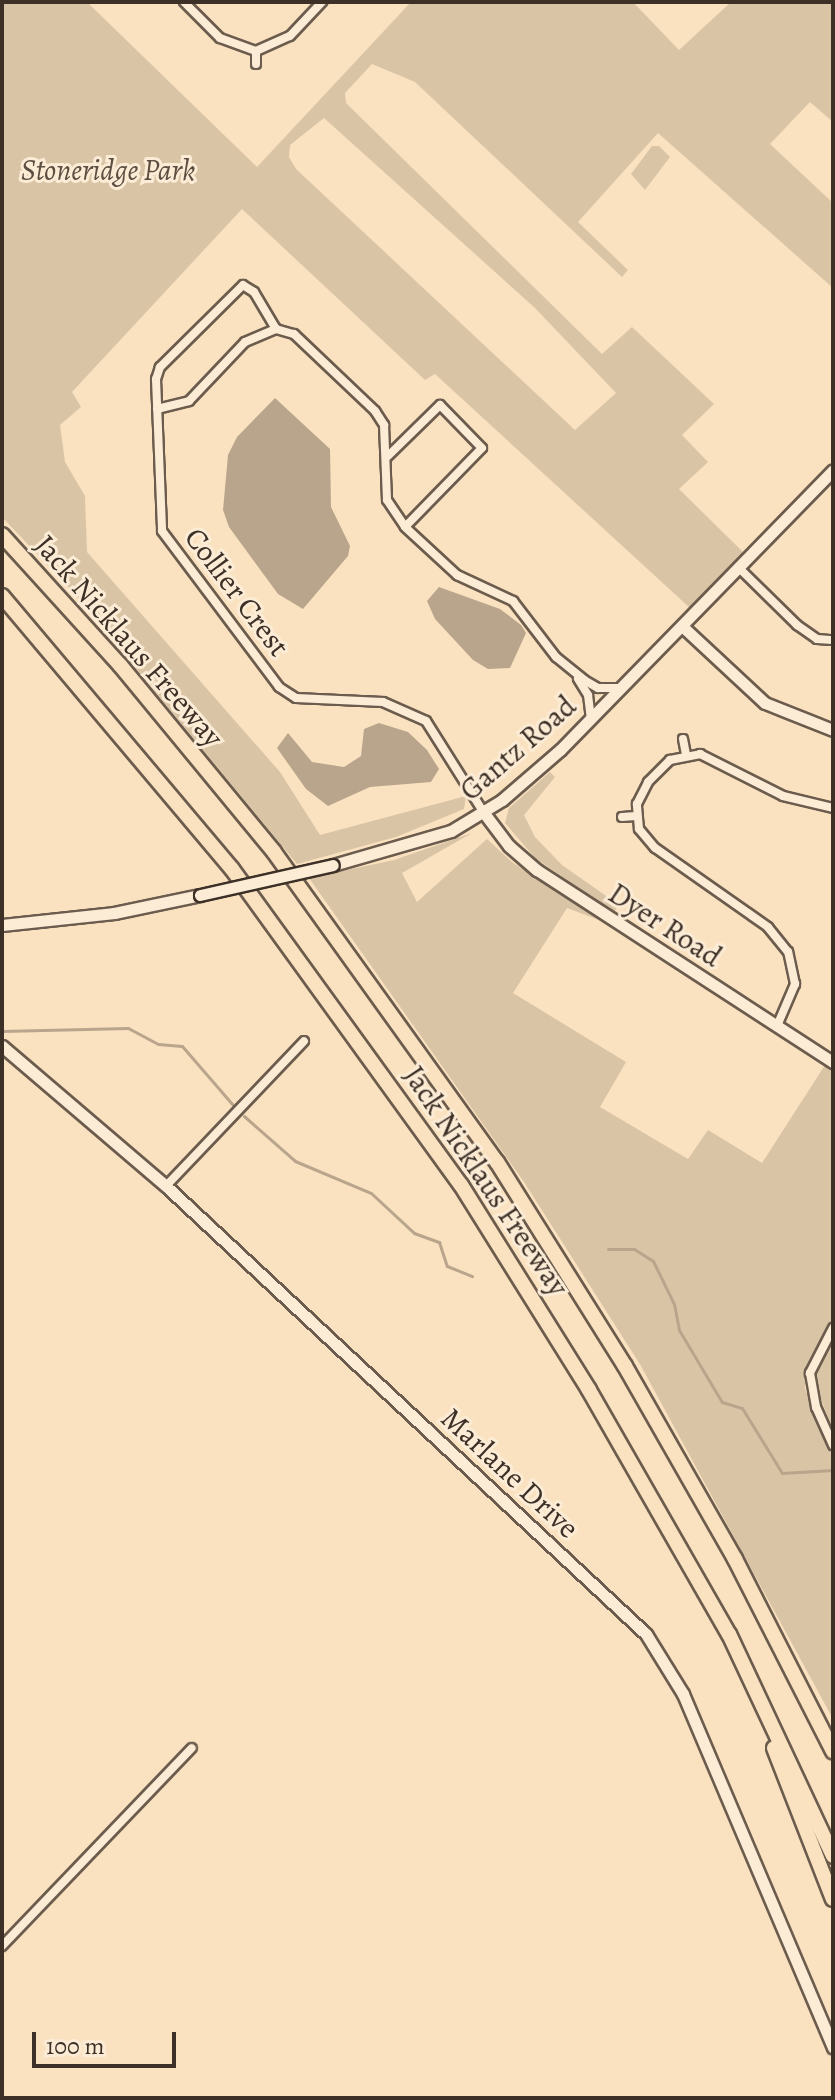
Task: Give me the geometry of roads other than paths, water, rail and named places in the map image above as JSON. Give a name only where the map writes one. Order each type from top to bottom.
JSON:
[{"type":"highway","name":"Jack Nicklaus Freeway","points":[[2,535],[120,665],[274,852],[488,1149],[632,1378],[735,1559],[833,1751]]},
{"type":"highway","name":"Jack Nicklaus Freeway","points":[[2,596],[232,869],[461,1185],[612,1428],[760,1697],[833,1856]]},
{"type":"highway","points":[[760,1697],[780,1766],[833,1899]]},
{"type":"street","points":[[184,2],[220,38],[256,51],[290,36],[322,2]]},
{"type":"street","points":[[256,51],[256,64]]},
{"type":"street","name":"Collier Crest","points":[[276,329],[254,292],[243,285],[234,290],[160,367],[157,409],[162,531],[279,687],[296,698],[383,702],[426,721],[484,813]]},
{"type":"street","points":[[157,409],[189,401],[245,342],[276,329],[294,334],[375,411],[384,425],[388,456],[387,500],[405,527],[457,575],[513,601],[573,672],[588,695],[591,719]]},
{"type":"street","points":[[388,456],[440,405],[482,448],[405,527]]},
{"type":"street","name":"Gantz Road","points":[[2,925],[114,913],[333,865],[451,831],[484,813],[591,719],[833,470]]},
{"type":"street","points":[[738,567],[797,625],[817,639],[833,640]]},
{"type":"street","points":[[682,626],[765,703],[833,730]]},
{"type":"street","points":[[573,672],[598,688],[621,688]]},
{"type":"street","points":[[683,739],[686,755]]},
{"type":"street","points":[[636,816],[648,782],[670,760],[700,754],[783,796],[833,808]]},
{"type":"street","name":"Dyer Road","points":[[484,813],[509,846],[537,870],[833,1062]]},
{"type":"street","points":[[622,817],[636,816]]},
{"type":"street","points":[[636,816],[655,848],[779,938],[788,952],[795,984],[777,1026]]},
{"type":"street","points":[[166,1186],[304,1041]]},
{"type":"street","name":"Marlane Drive","points":[[2,1046],[166,1186],[653,1642],[683,1694],[833,2047]]},
{"type":"street","points":[[833,1328],[810,1373],[816,1407],[833,1445]]},
{"type":"street","points":[[2,1946],[192,1748]]},
{"type":"waterway","points":[[2,1031],[128,1028],[158,1044],[182,1046],[233,1105]]},
{"type":"waterway","points":[[244,1116],[295,1161],[371,1193],[414,1233],[439,1242],[447,1266],[472,1276]]},
{"type":"waterway","points":[[608,1249],[634,1249],[653,1261],[674,1304],[679,1330],[722,1402],[742,1408],[782,1473],[833,1470]]},
{"type":"park label","name":"Stoneridge Park","points":[[108,170]]}]
